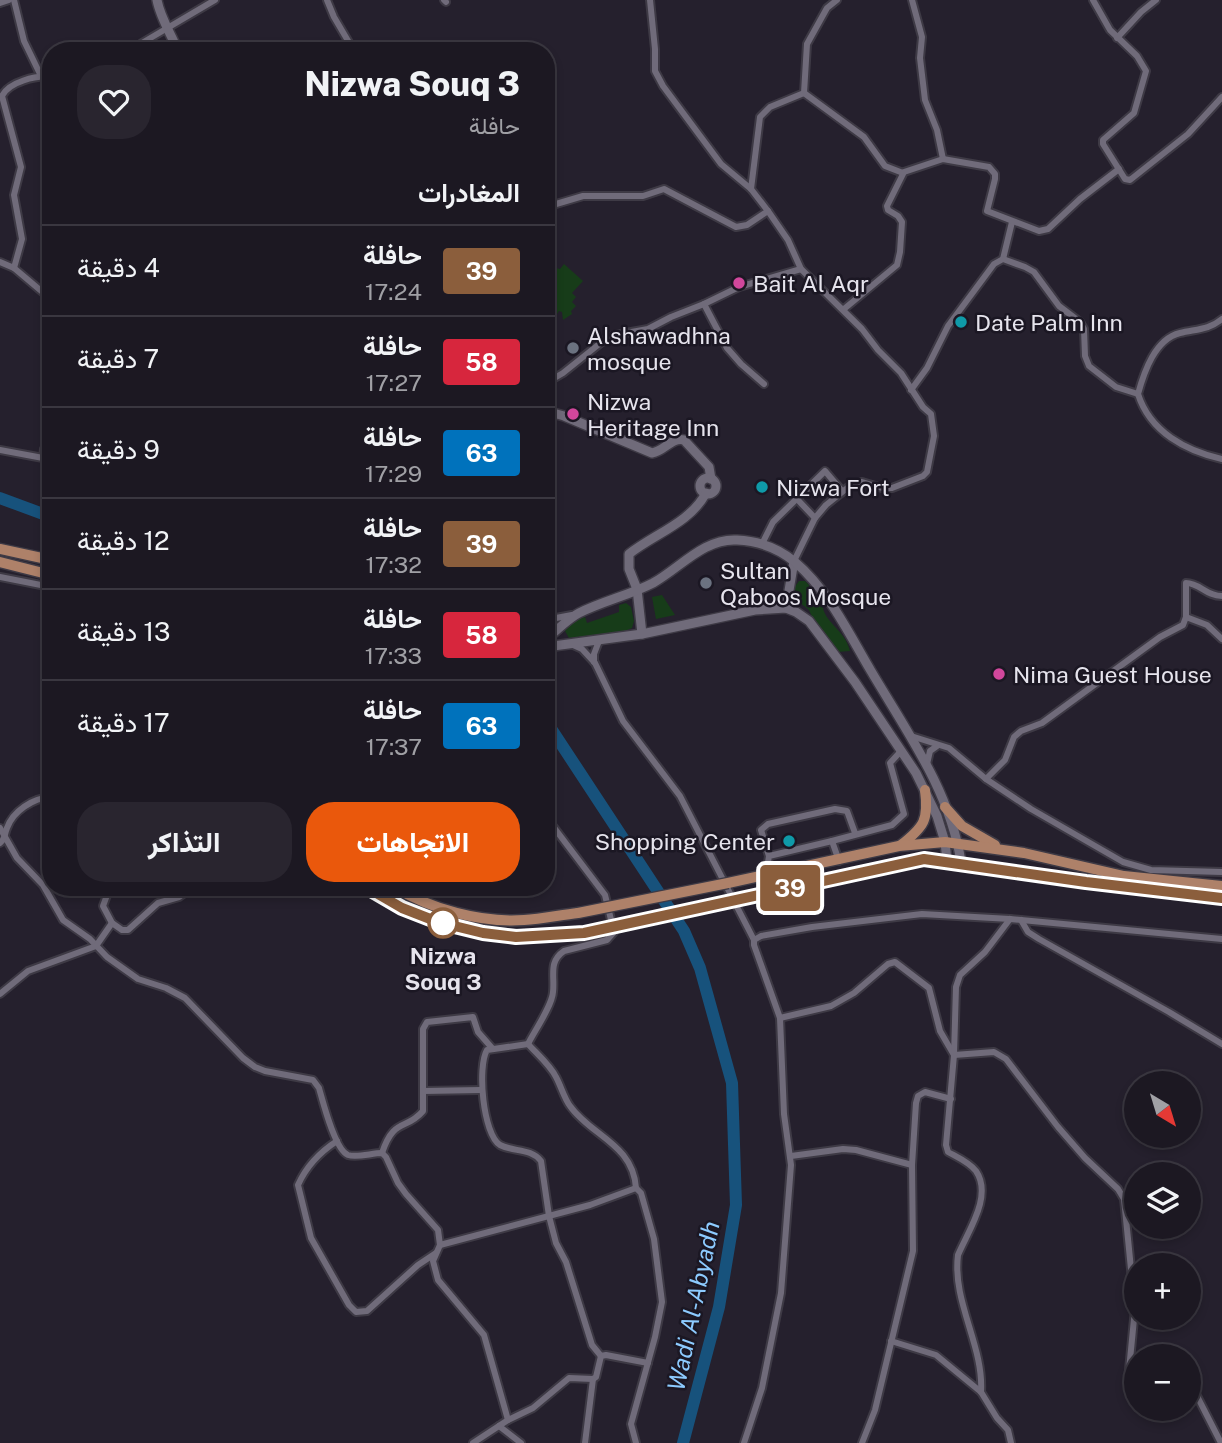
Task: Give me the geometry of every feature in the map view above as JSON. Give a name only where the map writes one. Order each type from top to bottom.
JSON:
[{"type":"main road","points":[[0,549],[42,558]]},
{"type":"main road","points":[[0,562],[42,573]]},
{"type":"main road","points":[[900,846],[923,824],[928,808],[925,790]]},
{"type":"main road","points":[[945,807],[962,826],[1005,850]]},
{"type":"main road","points":[[410,896],[445,909],[482,918],[523,920],[578,913],[839,861],[900,846],[945,842],[1005,850],[1124,876],[1222,886]]},
{"type":"main road","points":[[381,896],[402,908],[438,922],[483,933],[516,937],[584,933],[924,859],[1222,898]]},
{"type":"street","points":[[0,3],[11,0],[24,41],[41,76],[10,87],[2,96],[21,167],[14,195],[22,239],[13,268]]},
{"type":"street","points":[[157,0],[160,15],[169,27],[175,42]]},
{"type":"street","points":[[144,42],[215,0]]},
{"type":"street","points":[[327,0],[349,42]]},
{"type":"street","points":[[650,0],[655,71],[659,78],[721,164],[751,189],[768,211],[788,240],[801,269],[844,309],[901,373],[923,407],[931,414],[934,436],[927,472],[919,479],[892,488],[862,482],[842,492],[815,518],[794,561],[786,608]]},
{"type":"street","points":[[822,0],[827,8]]},
{"type":"street","points":[[804,93],[807,44],[827,8],[836,0]]},
{"type":"street","points":[[912,0],[922,37],[920,58],[926,106],[937,130],[943,159]]},
{"type":"street","points":[[1093,0],[1117,38],[1137,56],[1146,71],[1135,113],[1103,140],[1125,179],[1130,180],[1196,127],[1222,97]]},
{"type":"street","points":[[1117,38],[1156,0]]},
{"type":"street","points":[[751,189],[760,117],[769,107],[804,93]]},
{"type":"street","points":[[804,93],[864,137],[885,166],[903,173],[943,159],[989,167],[993,170],[995,179],[987,211],[1039,231],[1048,229],[1080,199],[1119,169]]},
{"type":"street","points":[[844,309],[897,265],[901,252],[902,222],[887,206],[903,173]]},
{"type":"street","points":[[555,204],[583,196],[643,196],[664,189],[736,227],[747,225],[768,211]]},
{"type":"street","points":[[911,390],[928,368],[948,326],[994,264],[1003,259],[1012,222]]},
{"type":"street","points":[[1003,259],[1034,272],[1059,306],[1080,322],[1086,337],[1085,356],[1089,366],[1097,374],[1116,387],[1138,394],[1149,417],[1176,443],[1200,454],[1222,459]]},
{"type":"street","points":[[0,262],[13,268],[42,290]]},
{"type":"street","points":[[555,377],[615,335],[648,330],[738,287],[801,269]]},
{"type":"street","points":[[704,304],[727,348],[764,384]]},
{"type":"street","points":[[1138,394],[1162,343],[1181,333],[1206,329],[1222,319]]},
{"type":"street","points":[[555,414],[652,453],[659,452],[674,440],[684,440],[709,467],[711,478],[706,478],[701,483],[702,490],[706,493],[699,505],[629,554],[629,569],[637,589],[642,634]]},
{"type":"street","points":[[0,450],[42,457]]},
{"type":"street","points":[[763,542],[774,522],[825,471],[842,492]]},
{"type":"street","points":[[796,498],[815,518]]},
{"type":"street","points":[[555,618],[577,613],[653,583],[714,544],[735,540],[763,542],[794,561],[821,590],[927,764],[958,844],[961,862]]},
{"type":"street","points":[[0,577],[42,585]]},
{"type":"street","points":[[986,779],[1005,760],[1011,741],[1021,731],[1042,723],[1059,712],[1160,637],[1183,625],[1186,617],[1186,583],[1192,583],[1212,596],[1222,596]]},
{"type":"street","points":[[555,646],[642,634],[755,610],[786,608],[796,612],[809,621],[855,682],[925,790],[937,816],[945,842],[947,861]]},
{"type":"street","points":[[577,613],[557,630],[562,640],[582,649],[594,663],[623,721],[680,796],[754,940],[780,1018],[785,1123],[791,1156],[788,1224],[781,1293],[762,1388],[744,1443]]},
{"type":"street","points":[[1186,617],[1207,625],[1222,639]]},
{"type":"street","points":[[594,663],[599,641]]},
{"type":"street","points":[[910,735],[949,748],[986,779],[1031,809],[1123,862],[1151,870],[1222,872]]},
{"type":"street","points":[[927,764],[930,751],[937,746]]},
{"type":"street","points":[[769,856],[892,824],[904,814],[890,763],[901,751]]},
{"type":"street","points":[[2,841],[10,822],[27,804],[42,799]]},
{"type":"street","points":[[766,875],[769,856],[761,830],[768,824],[835,809],[848,811],[855,833]]},
{"type":"street","points":[[0,828],[2,841],[42,884]]},
{"type":"street","points":[[528,1044],[553,995],[552,968],[558,955],[607,940],[614,932],[605,895],[555,829]]},
{"type":"street","points":[[832,841],[839,861]]},
{"type":"street","points":[[50,896],[64,920],[107,957],[138,979],[166,988],[185,998],[255,1067],[313,1080],[337,1141],[345,1153],[350,1156],[382,1153]]},
{"type":"street","points":[[107,896],[103,906],[112,923],[122,930],[128,930],[158,903],[180,896]]},
{"type":"street","points":[[754,940],[761,936],[812,927],[912,914],[1010,919],[1222,939]]},
{"type":"street","points":[[981,1392],[982,1373],[961,1298],[957,1264],[958,1255],[982,1199],[982,1186],[976,1171],[948,1152],[946,1144],[954,1055],[956,987],[960,975],[985,952],[1010,919]]},
{"type":"street","points":[[1021,920],[1028,932],[1039,939],[1222,1044]]},
{"type":"street","points":[[0,994],[28,971],[96,946],[112,923]]},
{"type":"street","points":[[780,1018],[831,1006],[854,993],[888,964],[895,962],[929,988],[940,1031],[954,1055]]},
{"type":"street","points":[[382,1153],[390,1134],[398,1126],[421,1115],[423,1111],[423,1029],[427,1022],[473,1017],[478,1032],[492,1048]]},
{"type":"street","points":[[528,1044],[492,1048],[484,1053],[481,1064],[481,1090],[485,1110],[496,1140],[501,1145],[535,1155],[541,1160],[549,1216],[556,1242],[566,1262],[588,1335],[601,1356]]},
{"type":"street","points":[[528,1044],[555,1074],[570,1107],[600,1135],[613,1142],[622,1153],[635,1177],[636,1188],[641,1193],[654,1240],[662,1302],[631,1424],[636,1443]]},
{"type":"street","points":[[954,1055],[994,1052],[1006,1059],[1058,1127],[1085,1158],[1118,1189],[1124,1199],[1135,1309],[1132,1344]]},
{"type":"street","points":[[422,1091],[481,1090]]},
{"type":"street","points":[[862,1443],[875,1410],[913,1251],[912,1166],[916,1103],[918,1096],[925,1092],[951,1100]]},
{"type":"street","points":[[337,1141],[324,1149],[303,1173],[298,1185],[311,1238],[348,1305],[356,1312],[367,1311],[418,1265],[436,1253]]},
{"type":"street","points":[[791,1156],[843,1149],[856,1150],[912,1166]]},
{"type":"street","points":[[382,1153],[405,1194],[438,1230],[440,1245],[433,1261],[438,1280],[484,1335],[508,1420]]},
{"type":"street","points":[[440,1245],[590,1205],[636,1188]]},
{"type":"street","points":[[891,1341],[936,1355],[981,1392],[1008,1430],[1011,1443]]},
{"type":"street","points":[[601,1356],[648,1363]]},
{"type":"street","points":[[585,1443],[593,1379],[596,1377],[601,1356]]},
{"type":"street","points":[[473,1443],[508,1420],[533,1408],[569,1378],[593,1379]]},
{"type":"street","points":[[1201,1404],[1221,1443]]},
{"type":"street","points":[[499,1426],[521,1443]]},
{"type":"green space","points":[[564,264],[583,281],[572,293],[576,297],[572,302],[576,306],[571,311],[572,314],[563,320],[562,312],[559,311],[555,317],[555,270]]},
{"type":"green space","points":[[799,581],[805,581],[809,585],[811,596],[822,603],[826,616],[843,637],[850,651],[837,652],[809,610],[794,598],[792,591]]},
{"type":"green space","points":[[662,595],[675,615],[656,619],[652,597]]},
{"type":"green space","points":[[626,603],[631,607],[634,621],[632,628],[569,638],[565,631],[572,621],[585,617],[587,623],[619,612],[619,605]]},
{"type":"waterway","name":"Wadi Al-Abyadh","points":[[0,498],[42,514]]},
{"type":"waterway","name":"Wadi Al-Abyadh","points":[[555,735],[684,931],[700,968],[732,1083],[736,1205],[719,1307],[683,1443]]},
{"type":"bus line","name":"39","points":[[381,896],[402,908],[438,922],[483,933],[516,937],[584,933],[924,859],[1222,898]]},
{"type":"place","name":"Bait Al Aqr","points":[[739,283]]},
{"type":"place","name":"Date Palm Inn","points":[[961,322]]},
{"type":"place","name":"Alshawadhna mosque","points":[[573,348]]},
{"type":"place","name":"Nizwa Heritage Inn","points":[[573,414]]},
{"type":"place","name":"Nizwa Fort","points":[[762,487]]},
{"type":"place","name":"Sultan Qaboos Mosque","points":[[706,583]]},
{"type":"place","name":"Nima Guest House","points":[[999,674]]},
{"type":"place","name":"Shopping Center","points":[[789,841]]},
{"type":"place","name":"Nizwa Souq 3","points":[[443,923]]}]
